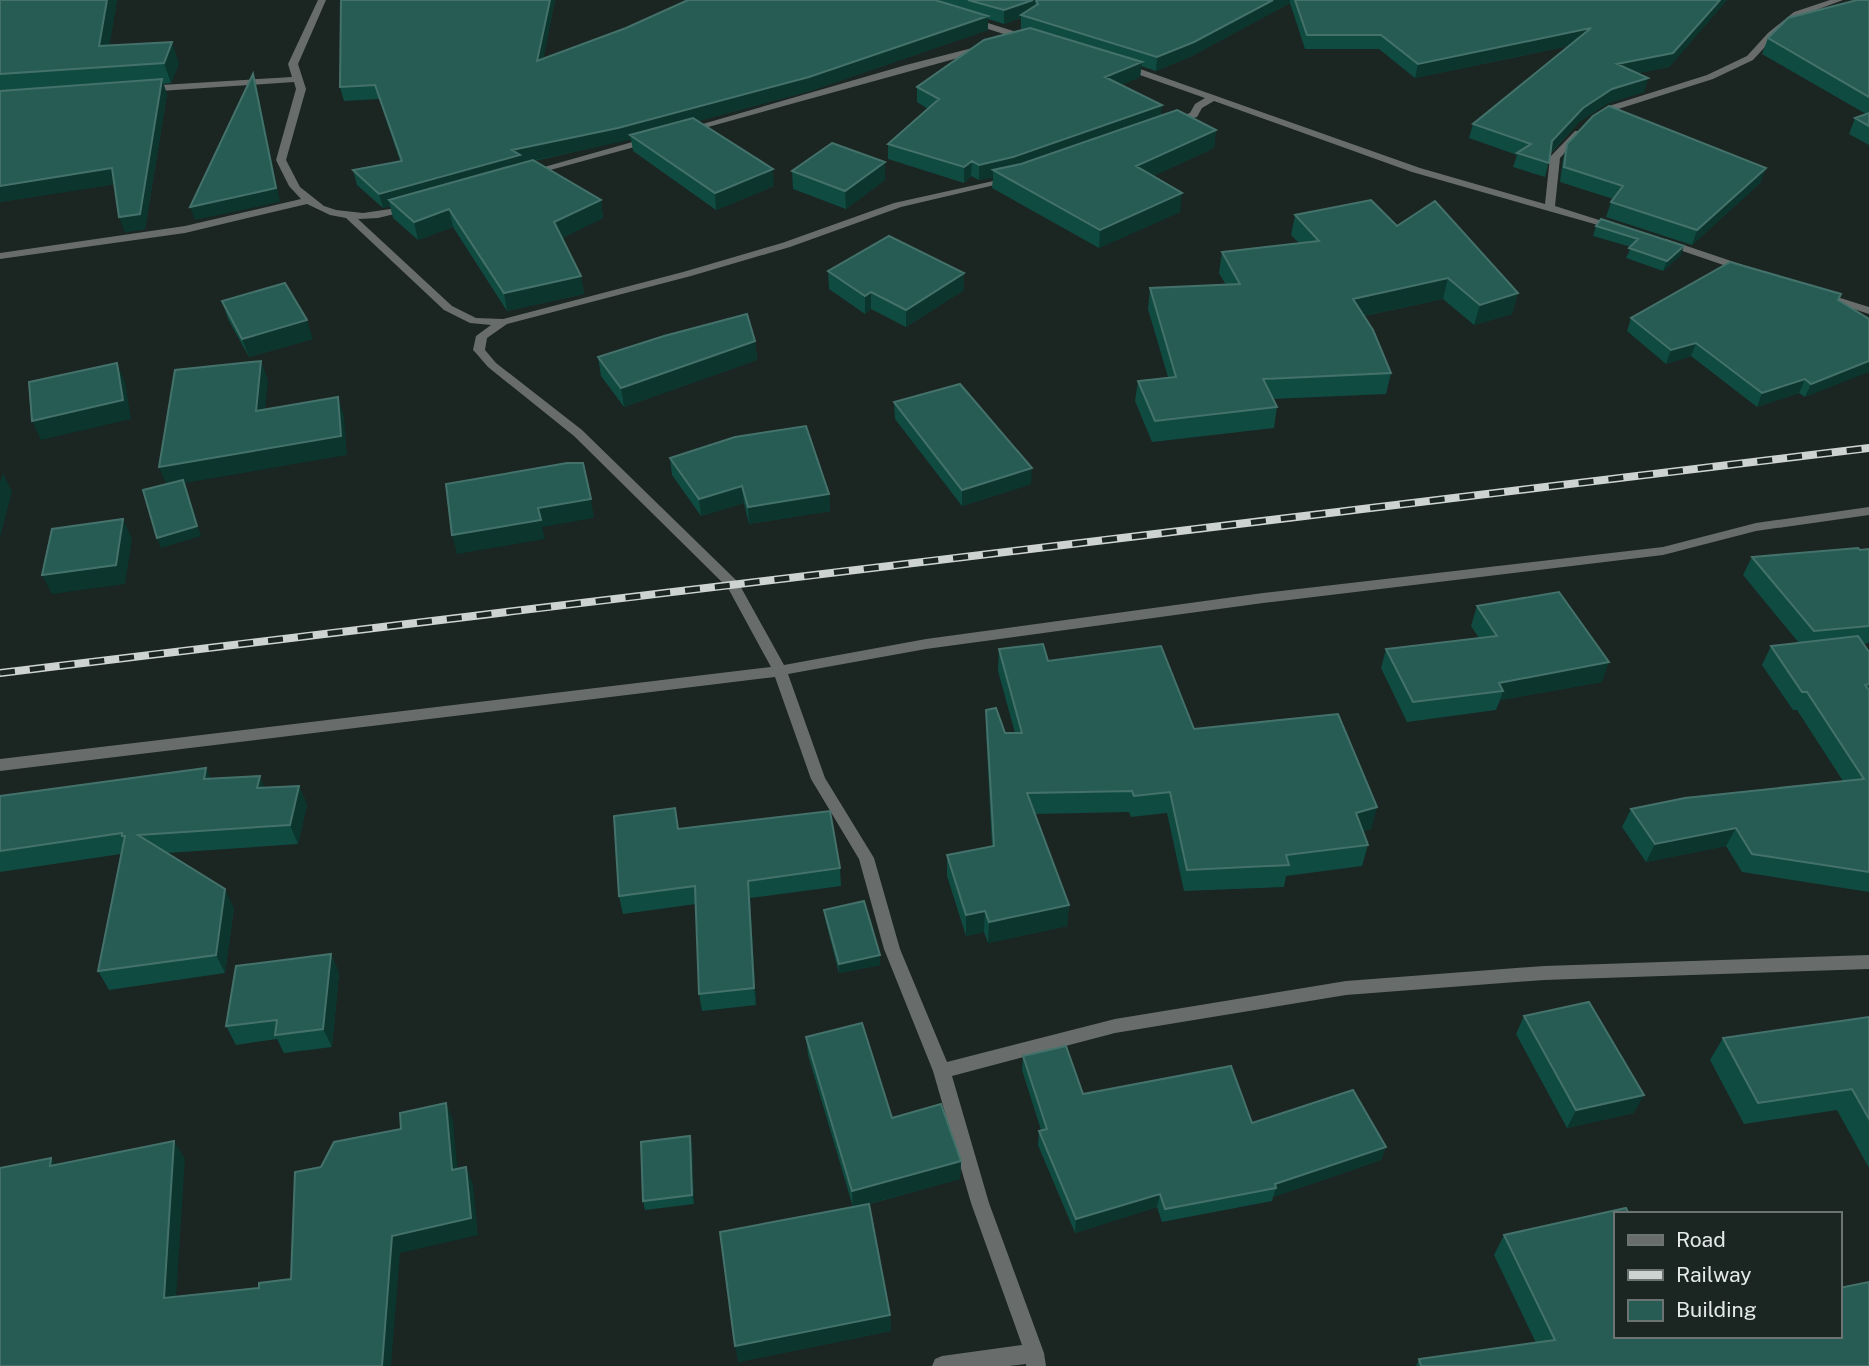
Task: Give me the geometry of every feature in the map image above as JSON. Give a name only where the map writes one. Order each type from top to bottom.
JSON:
[{"type":"street","points":[[322,0],[293,64],[301,89],[281,160],[296,189],[328,210],[351,218],[448,308],[474,321],[503,322],[674,278],[786,245],[898,205],[1028,173]]},
{"type":"street","points":[[1550,206],[1555,157],[1589,123],[1612,108],[1710,77],[1750,58],[1771,35],[1797,14],[1839,0]]},
{"type":"street","points":[[963,18],[1038,42]]},
{"type":"street","points":[[679,132],[814,96],[912,65],[1026,38]]},
{"type":"street","points":[[1111,62],[1416,170],[1550,206],[1623,229]]},
{"type":"street","points":[[140,89],[298,79]]},
{"type":"street","points":[[1162,126],[1194,115],[1198,106],[1211,99]]},
{"type":"street","points":[[512,177],[666,136]]},
{"type":"street","points":[[0,256],[66,244],[145,236],[258,214],[310,200]]},
{"type":"street","points":[[351,218],[385,214],[423,203]]},
{"type":"street","points":[[1659,240],[1758,274]]},
{"type":"street","points":[[1807,290],[1869,311]]},
{"type":"street","points":[[503,322],[481,336],[479,349],[492,365],[578,433],[733,585],[780,671],[818,779],[866,858],[892,949],[942,1071],[980,1203],[1035,1360],[942,1366]]},
{"type":"street","points":[[0,765],[780,671],[926,644],[1251,600],[1662,551],[1756,527],[1869,511]]},
{"type":"street","points":[[942,1071],[1115,1026],[1346,988],[1544,973],[1869,962]]},
{"type":"building","points":[[0,0],[107,0],[99,46],[172,42],[164,63],[0,74]]},
{"type":"building","points":[[341,0],[550,0],[537,61],[626,28],[688,0],[935,0],[988,16],[809,77],[618,128],[512,150],[520,155],[379,194],[353,170],[402,161],[375,85],[340,87]]},
{"type":"building","points":[[968,0],[1033,0],[1004,10]]},
{"type":"building","points":[[1036,0],[1273,0],[1194,42],[1157,57],[1021,15],[1038,4]]},
{"type":"building","points":[[1295,0],[1720,0],[1673,53],[1617,64],[1648,78],[1612,89],[1583,108],[1552,141],[1549,163],[1517,153],[1531,144],[1473,124],[1591,28],[1418,64],[1381,35],[1307,35]]},
{"type":"building","points":[[1857,0],[1869,0],[1869,97],[1768,38],[1788,18]]},
{"type":"building","points":[[1030,28],[1142,62],[1105,77],[1162,105],[1013,157],[979,165],[972,161],[964,167],[888,144],[939,99],[917,87],[984,40]]},
{"type":"building","points":[[253,74],[276,188],[190,207]]},
{"type":"building","points":[[162,79],[140,214],[119,217],[112,168],[0,186],[0,91]]},
{"type":"building","points":[[1609,106],[1766,168],[1697,230],[1611,202],[1623,186],[1564,167],[1567,144],[1593,116]]},
{"type":"building","points":[[1177,110],[1216,130],[1136,166],[1182,193],[1100,230],[993,170],[1021,164]]},
{"type":"building","points":[[1869,113],[1869,126],[1855,118]]},
{"type":"building","points":[[693,118],[773,169],[715,193],[630,135]]},
{"type":"building","points":[[832,143],[885,162],[845,191],[792,171]]},
{"type":"building","points":[[533,160],[601,200],[554,222],[581,276],[504,293],[449,209],[414,222],[389,200]]},
{"type":"building","points":[[1371,200],[1397,226],[1435,201],[1518,293],[1480,305],[1448,278],[1353,299],[1373,330],[1391,373],[1263,379],[1277,407],[1155,421],[1138,381],[1176,377],[1150,288],[1240,284],[1222,252],[1319,241],[1295,215]]},
{"type":"building","points":[[1601,219],[1684,246],[1667,261],[1629,248],[1638,239],[1596,226]]},
{"type":"building","points":[[889,236],[964,273],[906,310],[871,292],[865,296],[828,271]]},
{"type":"building","points":[[1730,262],[1841,294],[1838,300],[1869,319],[1869,361],[1811,384],[1805,379],[1762,393],[1696,343],[1671,350],[1631,318]]},
{"type":"building","points":[[285,283],[307,320],[242,339],[222,301]]},
{"type":"building","points":[[747,314],[755,341],[621,388],[598,357],[664,336]]},
{"type":"building","points":[[261,361],[256,411],[338,397],[341,436],[159,467],[175,370]]},
{"type":"building","points":[[117,363],[123,400],[32,421],[29,382]]},
{"type":"building","points":[[960,384],[1032,468],[962,490],[894,402]]},
{"type":"building","points":[[806,426],[829,494],[748,507],[742,486],[699,499],[670,458],[735,437]]},
{"type":"building","points":[[567,463],[583,463],[591,499],[538,508],[541,520],[452,535],[446,484]]},
{"type":"building","points":[[183,480],[197,526],[157,538],[143,490]]},
{"type":"building","points":[[123,519],[116,565],[42,575],[52,529]]},
{"type":"building","points":[[1869,549],[1869,626],[1814,631],[1752,557]]},
{"type":"building","points":[[1559,592],[1609,662],[1499,683],[1503,691],[1413,702],[1386,649],[1497,636],[1477,606]]},
{"type":"building","points":[[1858,636],[1869,652],[1869,684],[1865,685],[1869,690],[1869,872],[1752,854],[1736,828],[1655,844],[1631,809],[1685,798],[1864,779],[1807,692],[1802,692],[1771,646]]},
{"type":"building","points":[[1043,644],[1048,661],[1161,646],[1194,729],[1338,714],[1377,807],[1356,813],[1368,845],[1286,855],[1289,865],[1187,870],[1170,792],[1134,796],[1132,791],[1027,793],[1069,905],[989,922],[985,911],[966,915],[947,855],[994,846],[986,710],[996,708],[1005,733],[1022,733],[999,649]]},
{"type":"building","points":[[206,768],[204,779],[260,776],[257,788],[299,786],[290,825],[138,835],[225,889],[216,955],[98,971],[125,836],[122,836],[122,833],[0,851],[0,796]]},
{"type":"building","points":[[675,808],[678,829],[830,811],[840,868],[748,881],[754,988],[699,994],[695,886],[619,896],[614,816]]},
{"type":"building","points":[[864,901],[880,955],[839,964],[824,910]]},
{"type":"building","points":[[331,954],[323,1029],[275,1035],[277,1020],[226,1026],[236,966]]},
{"type":"building","points":[[1589,1002],[1644,1095],[1576,1110],[1524,1016]]},
{"type":"building","points":[[1869,1017],[1869,1119],[1852,1089],[1758,1103],[1723,1038]]},
{"type":"building","points":[[862,1023],[892,1118],[941,1104],[961,1161],[852,1191],[806,1037]]},
{"type":"building","points":[[1066,1046],[1083,1094],[1231,1066],[1252,1123],[1353,1090],[1386,1147],[1275,1184],[1276,1188],[1165,1209],[1160,1194],[1076,1219],[1039,1131],[1047,1129],[1023,1056]]},
{"type":"building","points":[[446,1103],[452,1170],[466,1167],[471,1218],[392,1236],[382,1366],[0,1366],[0,1168],[51,1158],[50,1166],[174,1141],[164,1298],[259,1288],[259,1283],[291,1279],[295,1172],[321,1167],[334,1142],[401,1129],[400,1113]]},
{"type":"building","points":[[690,1136],[692,1195],[643,1201],[641,1142]]},
{"type":"building","points":[[869,1204],[890,1315],[735,1346],[720,1232]]},
{"type":"building","points":[[1626,1208],[1628,1212],[1614,1212],[1614,1338],[1841,1338],[1841,1288],[1869,1282],[1869,1366],[1421,1366],[1419,1359],[1555,1340],[1504,1235]]},
{"type":"railway","points":[[0,673],[1869,448]]}]
